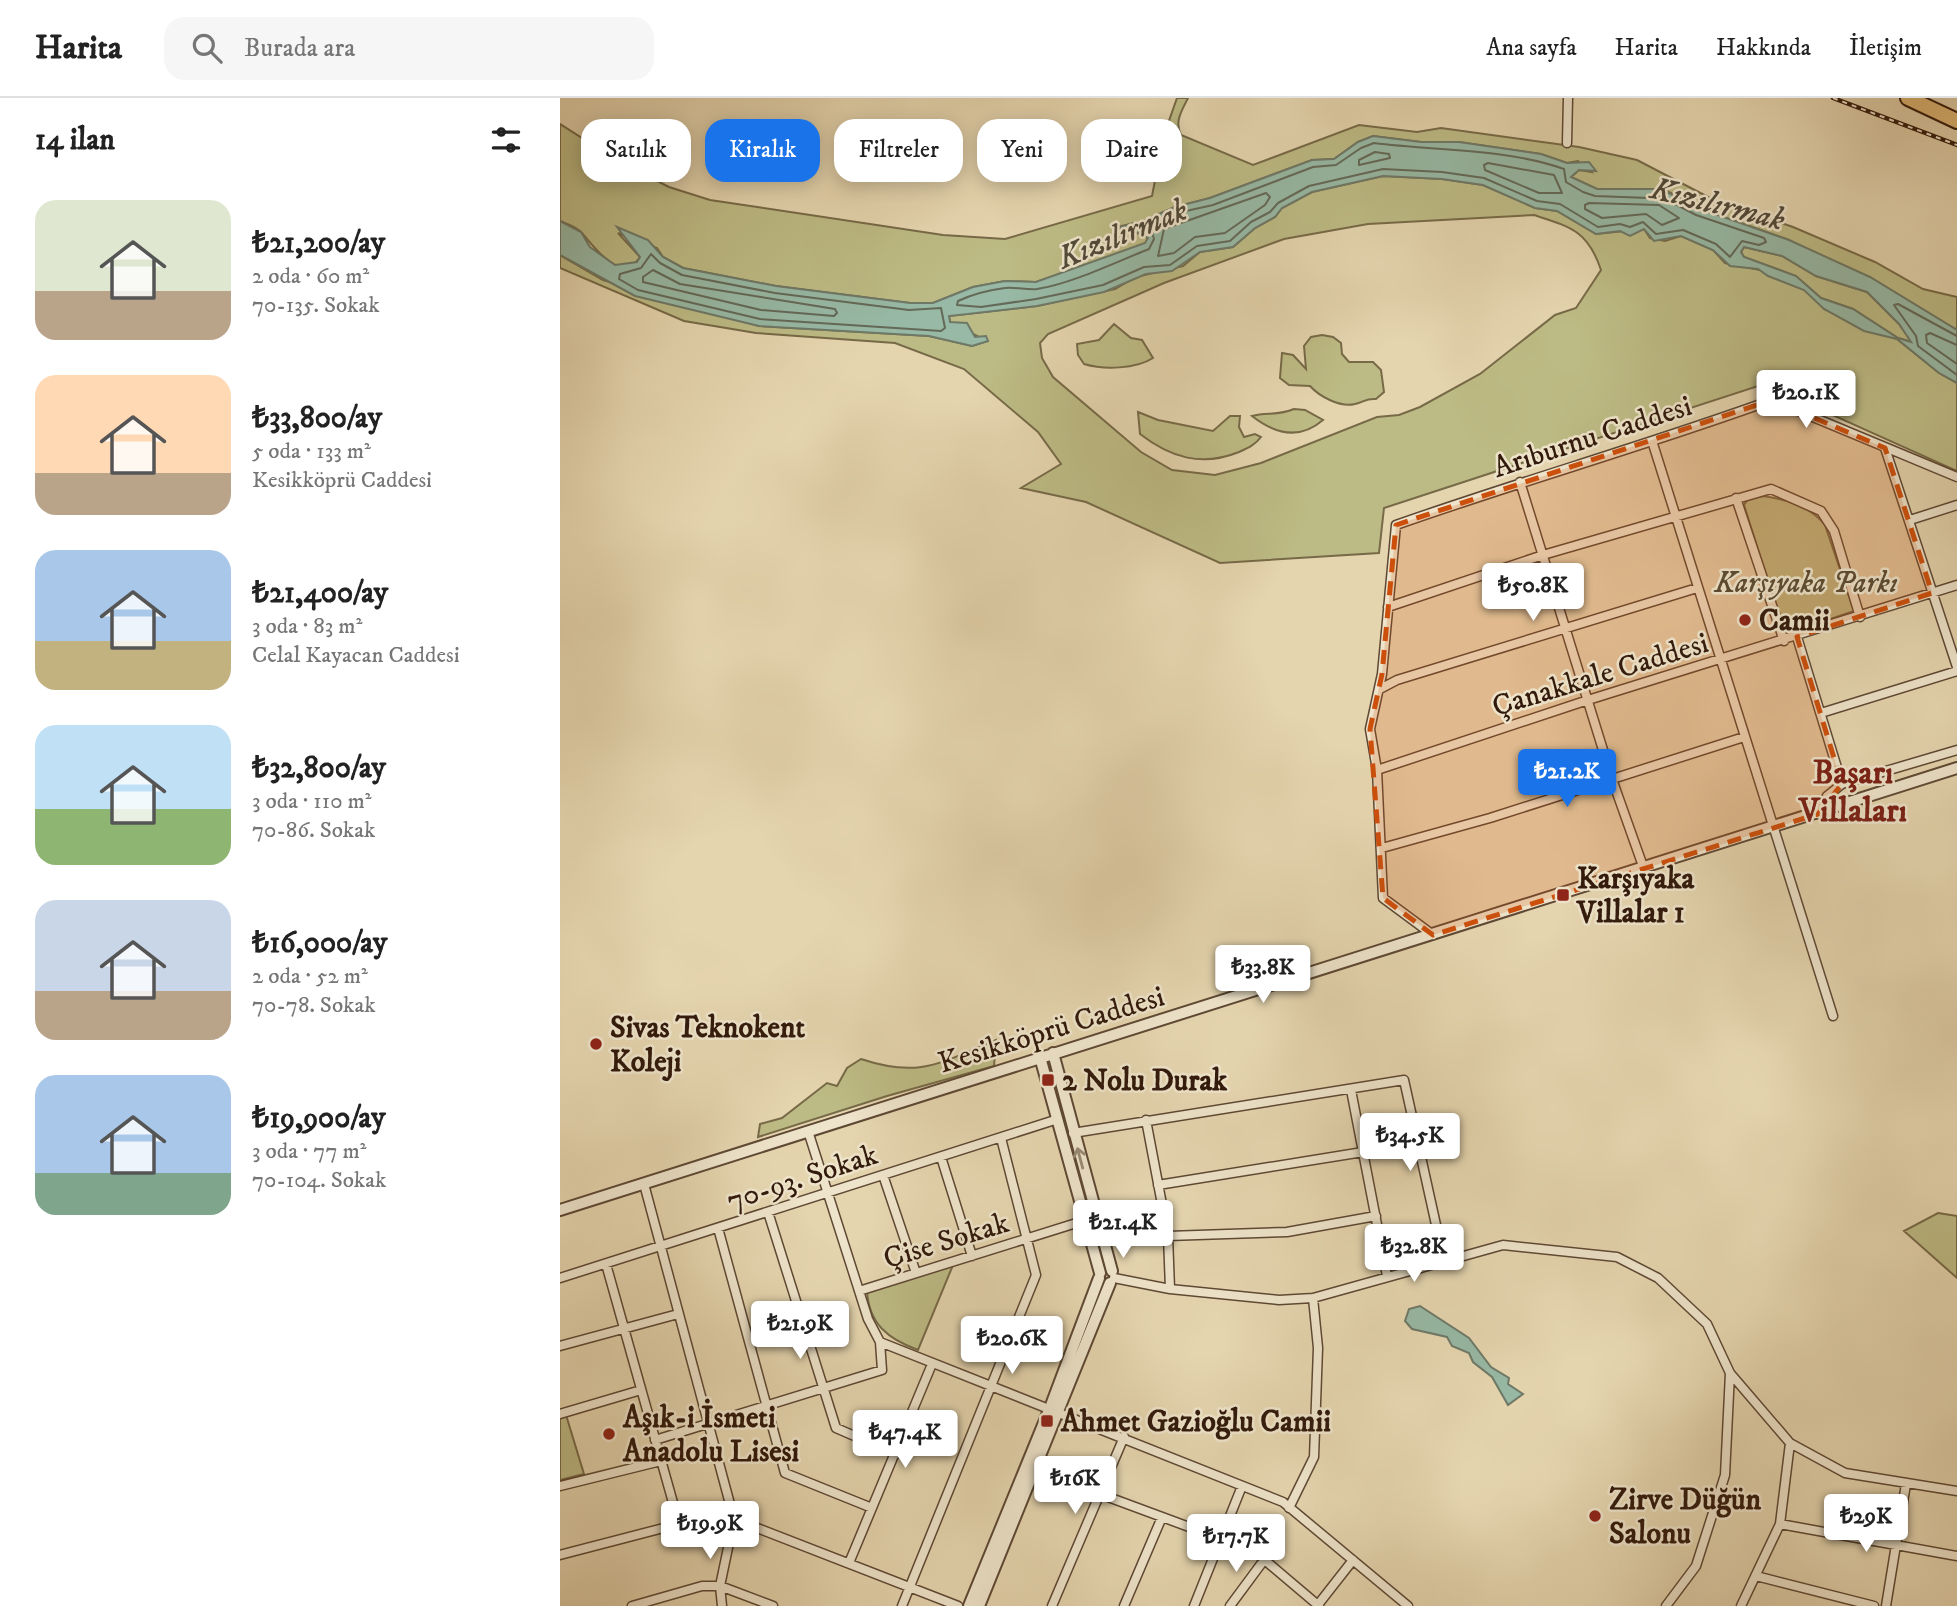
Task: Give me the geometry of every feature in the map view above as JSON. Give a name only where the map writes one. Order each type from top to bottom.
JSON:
[{"type":"highway","points":[[1909,98],[1957,121]]},
{"type":"highway","points":[[1917,98],[1957,113]]},
{"type":"street","points":[[1567,142],[1568,98]]},
{"type":"street","name":"Arıburnu Caddesi","points":[[1388,607],[1396,525],[1520,482],[1653,443],[1772,400],[1957,477]]},
{"type":"street","points":[[1653,443],[1833,1016]]},
{"type":"street","points":[[1821,713],[1957,669],[1885,448]]},
{"type":"street","points":[[1520,482],[1612,779],[1644,869]]},
{"type":"street","points":[[1433,935],[1383,898],[1377,770],[1370,729],[1380,689],[1388,607],[1674,514],[1771,489],[1821,511],[1834,531],[1860,617]]},
{"type":"street","points":[[1736,498],[1784,641]]},
{"type":"street","points":[[1910,520],[1957,505]]},
{"type":"street","name":"Çanakkale Caddesi","points":[[1377,770],[1588,700],[1957,585]]},
{"type":"street","points":[[1380,689],[1397,680],[1698,587]]},
{"type":"street","points":[[1797,637],[1842,784]]},
{"type":"street","points":[[1382,848],[1490,818],[1744,737]]},
{"type":"street","points":[[1818,814],[1828,796],[1842,784],[1957,750]]},
{"type":"street","name":"Kesikköprü Caddesi","points":[[560,1210],[1776,828],[1957,768]]},
{"type":"street","points":[[979,1606],[1107,1277],[1053,1053]]},
{"type":"street","points":[[1041,1057],[1086,1220],[1107,1277]]},
{"type":"street","points":[[1073,1133],[1404,1080],[1444,1261]]},
{"type":"street","points":[[1351,1090],[1387,1276]]},
{"type":"street","name":"70-93. Sokak","points":[[560,1278],[1058,1119]]},
{"type":"street","points":[[1146,1120],[1168,1237],[1170,1289]]},
{"type":"street","points":[[655,1440],[882,1370],[880,1342],[868,1320],[808,1131]]},
{"type":"street","points":[[902,1606],[993,1386],[1035,1275],[1000,1138]]},
{"type":"street","points":[[1158,1185],[1363,1152]]},
{"type":"street","points":[[941,1157],[972,1256]]},
{"type":"street","points":[[883,1175],[916,1273]]},
{"type":"street","points":[[644,1184],[734,1519],[720,1586],[722,1606]]},
{"type":"street","points":[[768,1212],[836,1428],[895,1454]]},
{"type":"street","points":[[1168,1237],[1287,1232],[1376,1216]]},
{"type":"street","name":"Çise Sokak","points":[[859,1291],[1086,1220]]},
{"type":"street","points":[[719,1228],[785,1473],[872,1508]]},
{"type":"street","points":[[1107,1277],[1170,1289],[1279,1300],[1313,1298],[1503,1245],[1617,1257],[1658,1278],[1707,1324],[1730,1373],[1790,1443],[1846,1473],[1957,1492]]},
{"type":"street","points":[[606,1264],[679,1524]]},
{"type":"street","points":[[1289,1508],[1314,1457],[1318,1348],[1313,1298]]},
{"type":"street","points":[[560,1346],[678,1314]]},
{"type":"street","points":[[880,1342],[1124,1437],[1289,1508],[1408,1606]]},
{"type":"street","points":[[849,1563],[932,1364]]},
{"type":"street","points":[[1666,1606],[1696,1566],[1725,1475],[1730,1373]]},
{"type":"street","points":[[560,1414],[641,1391]]},
{"type":"street","points":[[969,1606],[1055,1410]]},
{"type":"street","points":[[1052,1606],[1124,1437]]},
{"type":"street","points":[[1741,1606],[1780,1524],[1790,1443]]},
{"type":"street","points":[[560,1486],[661,1461]]},
{"type":"street","points":[[1886,1606],[1906,1484]]},
{"type":"street","points":[[1194,1606],[1242,1486]]},
{"type":"street","points":[[1100,1494],[1254,1551],[1318,1606],[1353,1560]]},
{"type":"street","points":[[1124,1606],[1162,1517]]},
{"type":"street","points":[[560,1555],[679,1524],[734,1519],[958,1606]]},
{"type":"street","points":[[1780,1524],[1957,1556]]},
{"type":"street","points":[[1230,1606],[1264,1560]]},
{"type":"street","points":[[1756,1576],[1874,1606]]},
{"type":"street","points":[[632,1606],[702,1586],[720,1586],[773,1606]]},
{"type":"highlighted area","points":[[1772,400],[1885,448],[1932,593],[1797,637],[1842,784],[1818,814],[1433,935],[1383,898],[1370,729],[1382,674],[1396,525]]},
{"type":"green space","points":[[1177,98],[1188,98],[1179,119],[1170,119]]},
{"type":"green space","points":[[560,124],[581,137],[581,182],[659,182],[710,200],[943,235],[1005,239],[1152,196],[1155,182],[1182,182],[1182,135],[1253,165],[1359,125],[1417,132],[1441,128],[1579,147],[1637,160],[1714,200],[1793,227],[1875,262],[1923,289],[1957,297],[1957,330],[1789,240],[1698,208],[1661,189],[1597,189],[1571,177],[1579,170],[1591,172],[1578,161],[1567,163],[1541,154],[1459,142],[1421,142],[1373,136],[1358,142],[1334,159],[1312,160],[1210,198],[1121,226],[1148,238],[1145,244],[1036,282],[1005,281],[973,287],[933,303],[910,303],[776,286],[683,268],[663,257],[657,248],[618,233],[640,257],[632,265],[624,267],[607,260],[580,231],[560,221]]},
{"type":"green space","points":[[1383,176],[1442,179],[1483,185],[1535,208],[1557,211],[1596,234],[1644,229],[1650,238],[1665,241],[1681,236],[1713,250],[1725,263],[1765,271],[1809,292],[1824,309],[1897,339],[1939,373],[1957,383],[1957,471],[1764,384],[1384,508],[1379,553],[1220,563],[1086,502],[1021,488],[1061,464],[1038,432],[964,369],[895,343],[756,333],[684,321],[560,268],[560,255],[603,280],[759,326],[929,336],[972,346],[987,341],[950,322],[949,316],[1037,306],[1115,289],[1136,277],[1183,266],[1200,252],[1233,247],[1255,228],[1275,217],[1282,208],[1312,192]],"holes":[[[1534,215],[1576,232],[1596,257],[1601,270],[1576,308],[1555,315],[1480,374],[1420,407],[1399,415],[1377,417],[1261,463],[1215,475],[1172,470],[1141,452],[1053,377],[1042,358],[1040,343],[1048,334],[1164,283],[1284,239],[1368,224]]]},
{"type":"green space","points":[[1744,247],[1782,256],[1816,276],[1867,292],[1899,324],[1912,342],[1898,338],[1853,309],[1821,298],[1796,276],[1744,257],[1741,252]]},
{"type":"green space","points":[[1114,324],[1131,338],[1142,340],[1153,358],[1120,367],[1084,364],[1078,355],[1077,344],[1099,340]]},
{"type":"green space","points":[[1311,337],[1333,337],[1341,343],[1342,354],[1349,362],[1373,362],[1381,370],[1384,392],[1376,399],[1349,405],[1324,397],[1310,386],[1289,385],[1280,378],[1282,353],[1293,355],[1306,369],[1304,346]]},
{"type":"green space","points":[[1305,410],[1323,420],[1305,430],[1288,432],[1270,427],[1252,416],[1283,412]]},
{"type":"green space","points":[[1138,412],[1158,420],[1213,431],[1230,416],[1240,416],[1239,427],[1244,437],[1255,434],[1261,437],[1248,448],[1225,457],[1187,458],[1163,449],[1140,434]]},
{"type":"green space","name":"Karşıyaka Parkı","points":[[1763,496],[1797,505],[1812,513],[1825,525],[1854,611],[1792,632],[1781,623],[1744,505],[1748,499]]},
{"type":"green space","points":[[996,1040],[994,1066],[758,1137],[760,1124],[782,1118],[827,1083],[837,1086],[847,1068],[861,1059],[900,1068],[916,1068],[945,1061]]},
{"type":"green space","points":[[1938,1213],[1957,1216],[1957,1278],[1904,1231]]},
{"type":"green space","points":[[953,1265],[918,1350],[898,1341],[882,1329],[872,1313],[867,1291]]},
{"type":"green space","points":[[566,1415],[584,1474],[560,1480],[560,1416]]},
{"type":"water","name":"Kızılırmak","points":[[1373,136],[1421,142],[1459,142],[1541,154],[1567,163],[1589,162],[1596,171],[1579,170],[1571,177],[1597,189],[1661,189],[1698,208],[1789,240],[1870,277],[1957,330],[1957,383],[1939,373],[1897,339],[1864,331],[1824,309],[1804,290],[1768,276],[1758,269],[1730,266],[1713,250],[1681,236],[1654,241],[1644,229],[1630,236],[1620,231],[1596,234],[1557,211],[1535,208],[1483,185],[1442,179],[1383,176],[1312,192],[1282,208],[1275,217],[1255,228],[1233,247],[1200,252],[1172,271],[1146,274],[1104,292],[1037,306],[949,316],[950,322],[967,323],[975,337],[986,336],[988,341],[972,346],[929,336],[759,326],[635,296],[560,255],[560,221],[581,232],[590,247],[615,265],[637,262],[640,257],[617,227],[648,240],[663,257],[683,268],[776,286],[910,303],[933,303],[973,287],[1005,281],[1036,282],[1145,243],[1148,238],[1134,231],[1116,228],[1210,198],[1312,160],[1334,159],[1358,142]],"holes":[[[1744,247],[1782,256],[1816,276],[1867,292],[1899,324],[1911,342],[1898,338],[1853,309],[1821,298],[1796,276],[1744,257],[1741,252]]]},
{"type":"water","points":[[1420,1306],[1469,1338],[1491,1367],[1509,1378],[1508,1384],[1523,1394],[1508,1405],[1492,1377],[1473,1362],[1469,1353],[1452,1346],[1447,1337],[1412,1329],[1405,1321],[1409,1309]]},
{"type":"railway","points":[[1833,98],[1957,145]]},
{"type":"place","name":"Camii","points":[[1745,620]]},
{"type":"place","name":"Karşıyaka Villalar 1","points":[[1563,895]]},
{"type":"place","name":"Sivas Teknokent Koleji","points":[[596,1044]]},
{"type":"place","name":"2 Nolu Durak","points":[[1048,1080]]},
{"type":"place","name":"Ahmet Gazioğlu Camii","points":[[1047,1421]]},
{"type":"place","name":"Aşık-i İsmeti Anadolu Lisesi","points":[[609,1434]]},
{"type":"place","name":"Zirve Düğün Salonu","points":[[1595,1516]]},
{"type":"district","name":"Başarı Villaları","points":[[1853,790]]}]
